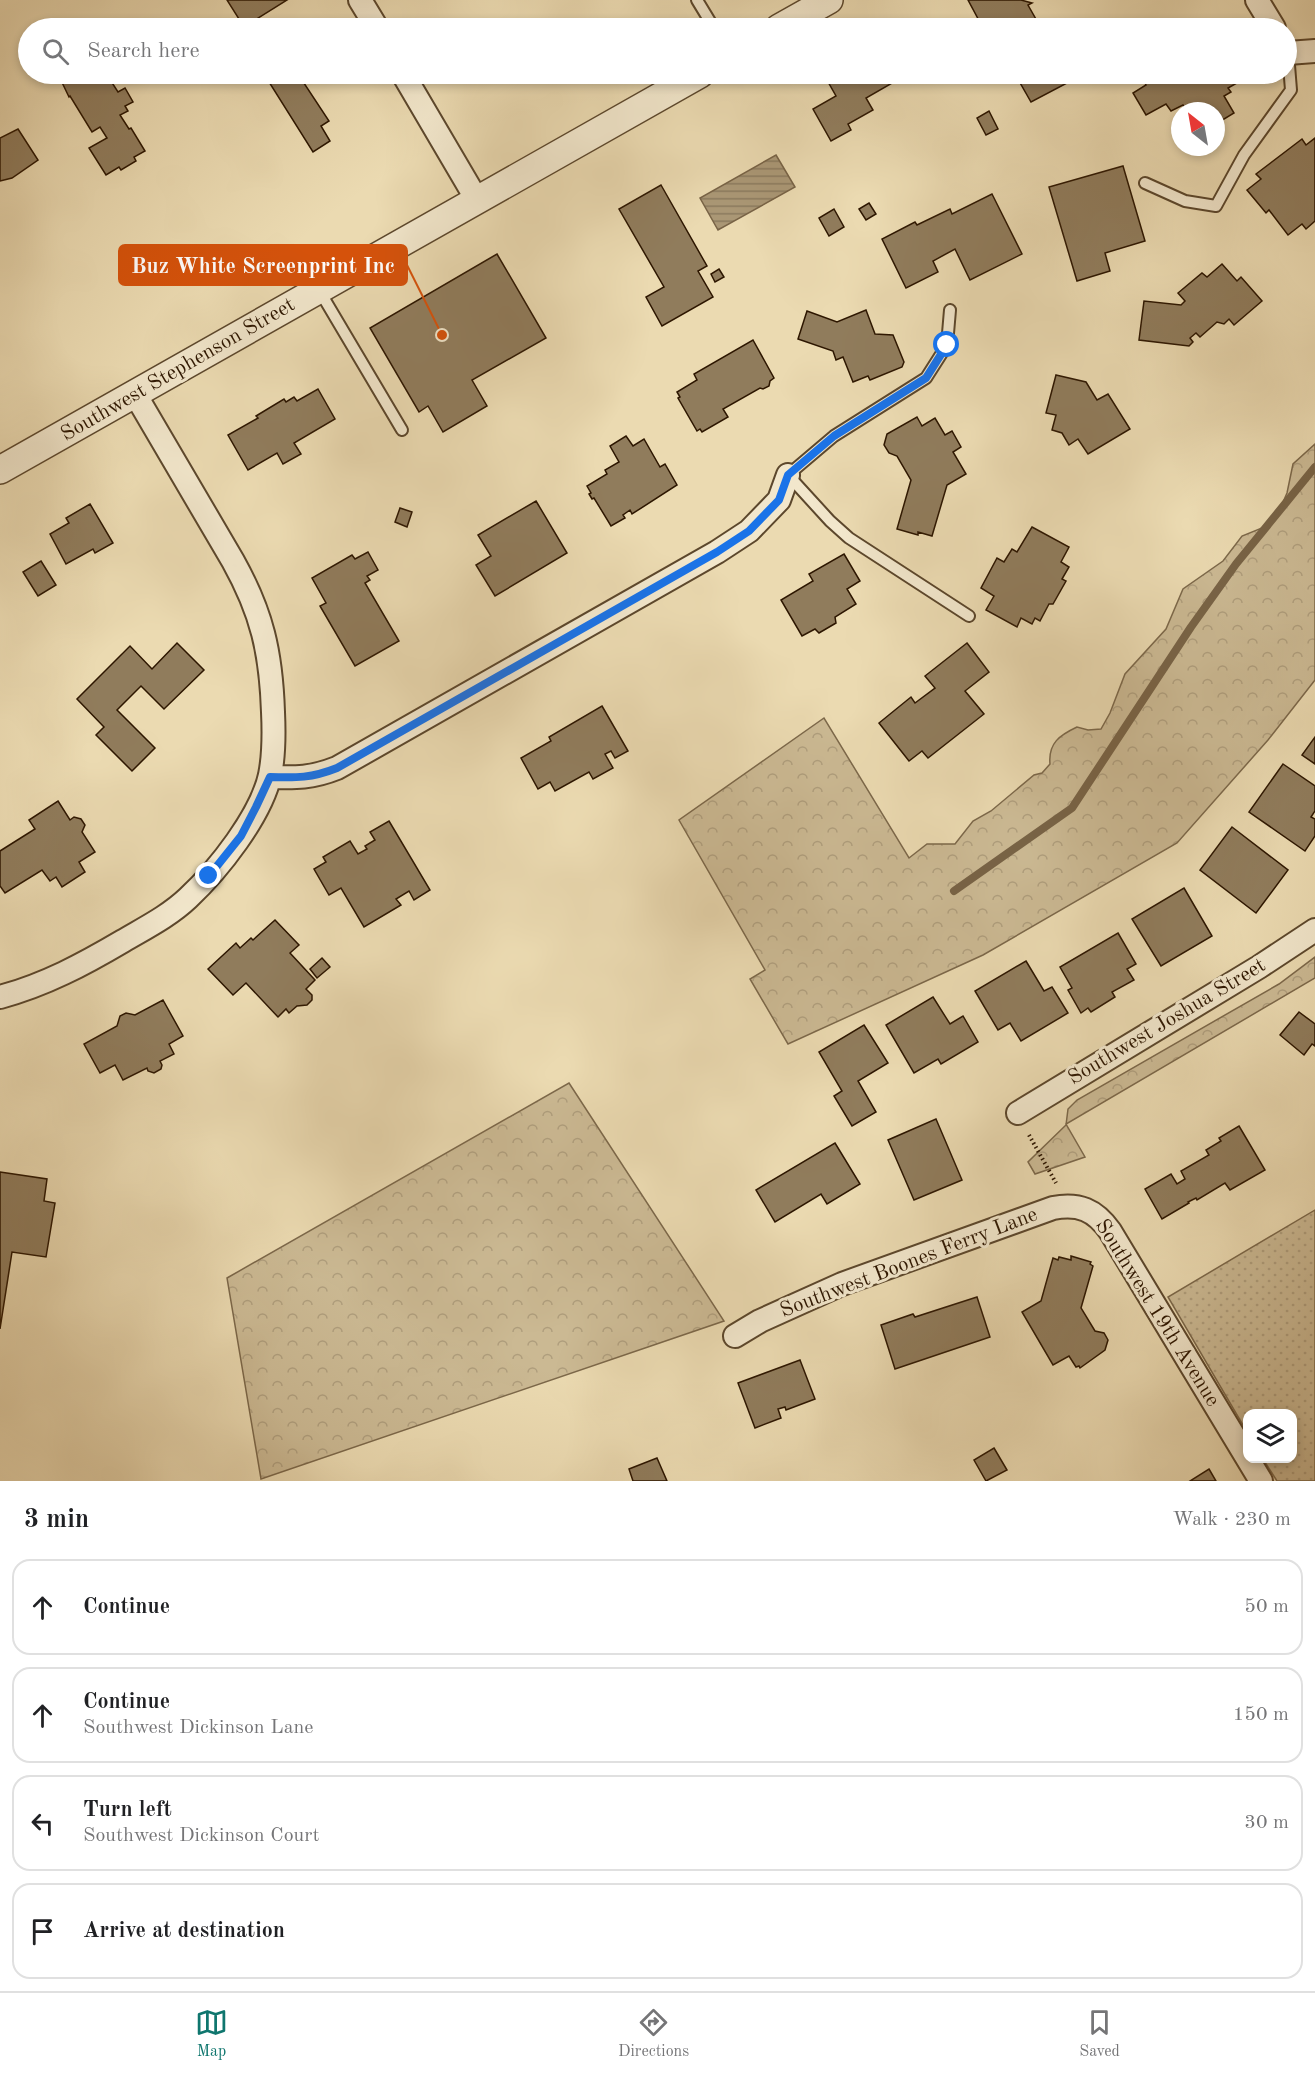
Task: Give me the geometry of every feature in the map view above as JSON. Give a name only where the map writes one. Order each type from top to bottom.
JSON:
[{"type":"street","points":[[360,0],[371,18]]},
{"type":"street","points":[[797,18],[830,0]]},
{"type":"street","points":[[1257,0],[1268,18]]},
{"type":"street","points":[[1297,52],[1315,51]]},
{"type":"street","points":[[409,84],[477,200]]},
{"type":"street","name":"Southwest Stephenson Street","points":[[0,470],[682,84]]},
{"type":"street","points":[[0,997],[30,989],[69,971],[164,916],[186,900],[209,876],[241,836],[270,777],[274,737],[272,674],[266,639],[258,612],[242,577],[135,394]]},
{"type":"street","points":[[270,777],[316,776],[337,768],[717,552],[749,531],[779,500],[788,475]]},
{"type":"street","name":"Southwest Joshua Street","points":[[1018,1113],[1259,967],[1315,930]]},
{"type":"street","name":"Southwest Boones Ferry Lane","points":[[735,1336],[760,1321],[842,1284],[1053,1208],[1066,1205],[1088,1209]]},
{"type":"street","name":"Southwest 19th Avenue","points":[[1088,1209],[1096,1214],[1110,1231],[1261,1481]]},
{"type":"lane","points":[[697,0],[708,18]]},
{"type":"lane","points":[[1145,183],[1185,201],[1216,206],[1244,155],[1291,90],[1290,84]]},
{"type":"lane","points":[[318,290],[402,430]]},
{"type":"lane","points":[[950,310],[947,345],[926,378],[834,436],[788,475],[830,521],[849,538],[969,616]]},
{"type":"path","points":[[1018,1113],[1038,1153],[1065,1198],[1066,1205]]},
{"type":"green space","points":[[1315,444],[1315,680],[1268,740],[1177,843],[983,955],[788,1044],[750,979],[765,970],[679,820],[824,718],[909,858],[927,844],[955,844],[973,821],[991,811],[1034,775],[1042,773],[1050,764],[1053,745],[1065,733],[1077,727],[1088,730],[1101,729],[1110,713],[1125,674],[1166,629],[1183,589],[1223,561],[1242,536],[1267,526],[1280,509],[1287,493],[1293,464]]},
{"type":"green space","points":[[1315,957],[1315,978],[1066,1124],[1068,1109],[1077,1100],[1279,984]]},
{"type":"green space","points":[[569,1083],[724,1321],[261,1479],[227,1278]]},
{"type":"green space","points":[[1066,1124],[1085,1157],[1035,1174],[1028,1162]]},
{"type":"green space","points":[[1315,1210],[1315,1481],[1277,1481],[1266,1463],[1297,1463],[1297,1409],[1243,1409],[1243,1425],[1168,1297]]},
{"type":"shaded area","points":[[776,155],[795,187],[718,230],[700,198]]},
{"type":"building","points":[[227,0],[287,0],[258,18],[238,18]]},
{"type":"building","points":[[968,0],[1021,0],[1032,3],[1028,5],[1035,18],[978,18]]},
{"type":"building","points":[[63,84],[113,84],[118,92],[125,88],[133,102],[125,106],[128,111],[120,115],[145,151],[134,157],[136,161],[121,170],[119,167],[106,175],[89,148],[107,138],[100,127],[92,132]]},
{"type":"building","points":[[270,84],[305,84],[329,121],[321,126],[330,141],[313,152]]},
{"type":"building","points":[[829,84],[890,84],[866,98],[873,110],[848,124],[851,130],[831,141],[813,109],[836,96]]},
{"type":"building","points":[[1021,84],[1065,84],[1031,102]]},
{"type":"building","points":[[1145,84],[1235,84],[1228,88],[1231,92],[1224,96],[1234,113],[1225,118],[1225,102],[1171,102],[1171,111],[1166,104],[1146,115],[1133,93]]},
{"type":"building","points":[[989,111],[998,129],[986,135],[977,118]]},
{"type":"building","points":[[18,129],[38,160],[12,178],[0,181],[0,138]]},
{"type":"building","points":[[1315,138],[1315,221],[1306,229],[1302,224],[1288,235],[1269,210],[1266,213],[1247,190],[1261,179],[1256,174],[1302,139],[1306,145]]},
{"type":"building","points":[[1123,166],[1145,241],[1105,253],[1110,271],[1077,281],[1049,187]]},
{"type":"building","points":[[661,185],[707,266],[698,271],[713,297],[662,326],[646,297],[664,287],[619,209]]},
{"type":"building","points":[[992,194],[1022,254],[970,280],[955,249],[933,261],[938,272],[906,288],[882,239],[915,222],[917,225],[950,209],[952,214]]},
{"type":"building","points":[[869,203],[876,214],[866,220],[859,209]]},
{"type":"building","points":[[834,209],[844,227],[829,236],[819,218]]},
{"type":"building","points":[[497,254],[546,338],[472,380],[487,406],[443,432],[428,406],[419,412],[370,328]]},
{"type":"building","points":[[1222,264],[1237,281],[1241,277],[1262,301],[1234,325],[1229,319],[1224,324],[1217,322],[1200,337],[1196,333],[1190,338],[1193,342],[1189,346],[1139,340],[1144,301],[1181,305],[1185,301],[1178,293],[1202,273],[1207,277]]},
{"type":"building","points":[[719,269],[724,277],[715,282],[711,274]]},
{"type":"building","points":[[866,310],[875,334],[893,335],[904,362],[902,367],[870,380],[868,376],[853,382],[843,357],[836,360],[833,351],[798,339],[807,311],[837,322]]},
{"type":"building","points":[[753,340],[774,378],[770,381],[769,386],[760,388],[723,409],[728,417],[702,432],[700,429],[697,431],[678,398],[680,397],[677,392],[697,380],[694,374]]},
{"type":"building","points":[[1056,375],[1086,382],[1097,400],[1108,394],[1130,429],[1088,454],[1078,439],[1069,445],[1062,433],[1052,430],[1056,415],[1046,413]]},
{"type":"building","points":[[318,389],[335,419],[294,443],[301,454],[283,464],[277,453],[248,470],[228,435],[258,418],[256,416],[284,399],[286,402],[294,397],[297,401]]},
{"type":"building","points":[[917,417],[922,426],[935,418],[945,435],[952,431],[961,447],[953,452],[966,474],[947,485],[932,536],[897,529],[911,480],[897,456],[889,453],[884,445],[887,434]]},
{"type":"building","points":[[626,436],[633,446],[644,439],[660,467],[665,464],[677,485],[632,514],[630,510],[623,515],[625,518],[611,526],[594,498],[592,499],[589,494],[591,493],[587,486],[607,474],[605,470],[619,462],[610,446]]},
{"type":"building","points":[[536,501],[567,553],[495,596],[476,565],[491,556],[478,535]]},
{"type":"building","points":[[90,504],[113,543],[95,553],[93,549],[66,564],[50,534],[69,523],[66,518]]},
{"type":"building","points":[[400,508],[412,512],[407,527],[395,522]]},
{"type":"building","points":[[1032,527],[1069,547],[1061,562],[1069,567],[1062,579],[1066,581],[1040,621],[1035,618],[1032,624],[1021,618],[1017,627],[986,610],[994,596],[981,588],[997,558],[1004,562],[1012,549],[1017,552]]},
{"type":"building","points":[[368,552],[378,570],[367,576],[370,580],[365,583],[399,641],[355,666],[320,606],[326,603],[312,578],[352,555],[355,559]]},
{"type":"building","points":[[844,554],[860,581],[847,589],[856,604],[835,617],[836,623],[819,633],[815,629],[802,636],[781,600],[813,581],[809,574]]},
{"type":"building","points":[[41,561],[56,585],[38,596],[23,572]]},
{"type":"building","points":[[177,643],[204,670],[164,709],[141,686],[117,710],[155,748],[132,771],[96,735],[104,727],[77,699],[130,646],[152,669]]},
{"type":"building","points":[[967,643],[989,672],[965,691],[984,714],[928,758],[922,751],[909,761],[879,723],[911,697],[915,703],[935,688],[925,676]]},
{"type":"building","points":[[602,706],[628,751],[615,758],[611,751],[605,754],[613,768],[593,779],[589,772],[555,791],[550,782],[538,789],[521,758],[551,741],[549,737]]},
{"type":"building","points":[[1315,737],[1315,764],[1302,755]]},
{"type":"building","points":[[1283,764],[1315,786],[1315,811],[1311,817],[1315,819],[1315,836],[1305,851],[1249,812]]},
{"type":"building","points":[[58,801],[70,820],[74,817],[81,819],[85,825],[82,832],[95,852],[79,862],[85,872],[62,887],[56,877],[50,881],[42,870],[5,893],[0,886],[0,851],[35,829],[29,820]]},
{"type":"building","points":[[389,821],[430,890],[414,900],[409,891],[396,899],[401,905],[364,927],[341,888],[329,895],[314,869],[326,862],[323,857],[350,841],[358,854],[367,849],[365,846],[375,840],[370,832]]},
{"type":"building","points":[[1232,827],[1288,870],[1256,913],[1200,870]]},
{"type":"building","points":[[1184,888],[1212,936],[1161,966],[1132,919]]},
{"type":"building","points":[[275,920],[299,945],[290,953],[315,980],[306,989],[312,995],[312,1000],[307,1005],[297,1006],[289,1013],[286,1009],[278,1017],[246,983],[233,995],[208,969],[236,943],[240,948],[251,938],[253,940]]},
{"type":"building","points":[[1118,933],[1136,964],[1127,969],[1134,980],[1112,992],[1115,997],[1091,1012],[1088,1008],[1081,1013],[1068,990],[1072,988],[1060,967]]},
{"type":"building","points":[[322,958],[330,967],[317,978],[310,969]]},
{"type":"building","points":[[1026,961],[1044,991],[1052,987],[1068,1013],[1021,1041],[1010,1023],[998,1030],[975,991]]},
{"type":"building","points":[[933,997],[950,1024],[963,1016],[978,1042],[941,1064],[938,1059],[914,1073],[886,1025]]},
{"type":"building","points":[[163,1000],[183,1036],[169,1044],[174,1054],[160,1061],[161,1069],[154,1073],[148,1071],[147,1068],[123,1080],[115,1065],[100,1073],[84,1044],[117,1026],[120,1016],[126,1013],[135,1015]]},
{"type":"building","points":[[1299,1012],[1315,1024],[1315,1046],[1312,1044],[1304,1055],[1280,1035]]},
{"type":"building","points":[[864,1025],[888,1063],[858,1081],[876,1112],[852,1126],[834,1096],[842,1091],[819,1052]]},
{"type":"building","points":[[936,1119],[962,1180],[914,1200],[888,1140]]},
{"type":"building","points":[[1239,1126],[1265,1170],[1230,1190],[1225,1183],[1197,1200],[1196,1198],[1188,1202],[1162,1219],[1145,1189],[1171,1174],[1177,1184],[1185,1179],[1181,1171],[1209,1155],[1206,1150],[1221,1141],[1219,1138]]},
{"type":"building","points":[[835,1143],[860,1184],[827,1204],[821,1194],[775,1222],[756,1190]]},
{"type":"building","points":[[0,1172],[47,1179],[44,1201],[55,1203],[46,1257],[12,1252],[0,1329]]},
{"type":"building","points":[[1071,1256],[1091,1262],[1093,1266],[1081,1308],[1095,1331],[1104,1333],[1108,1340],[1105,1350],[1080,1368],[1076,1367],[1069,1356],[1053,1365],[1022,1312],[1041,1301],[1053,1258],[1071,1260]]},
{"type":"building","points":[[977,1297],[990,1337],[895,1369],[881,1325],[913,1314],[915,1317]]},
{"type":"building","points":[[800,1360],[815,1399],[786,1410],[785,1407],[778,1409],[781,1418],[755,1428],[738,1383]]},
{"type":"building","points":[[994,1448],[1007,1470],[986,1481],[974,1460]]},
{"type":"building","points":[[657,1458],[667,1481],[633,1481],[629,1469]]},
{"type":"building","points":[[1209,1469],[1216,1481],[1190,1481]]},
{"type":"waterway","points":[[954,891],[1072,808],[1191,627],[1236,564],[1315,467]]},
{"type":"place","name":"Buz White Screenprint Inc","points":[[442,335]]},
{"type":"route","points":[[209,876],[241,836],[270,777],[316,776],[337,768],[717,552],[749,531],[779,500],[788,475],[834,436],[926,378],[947,345]]}]
